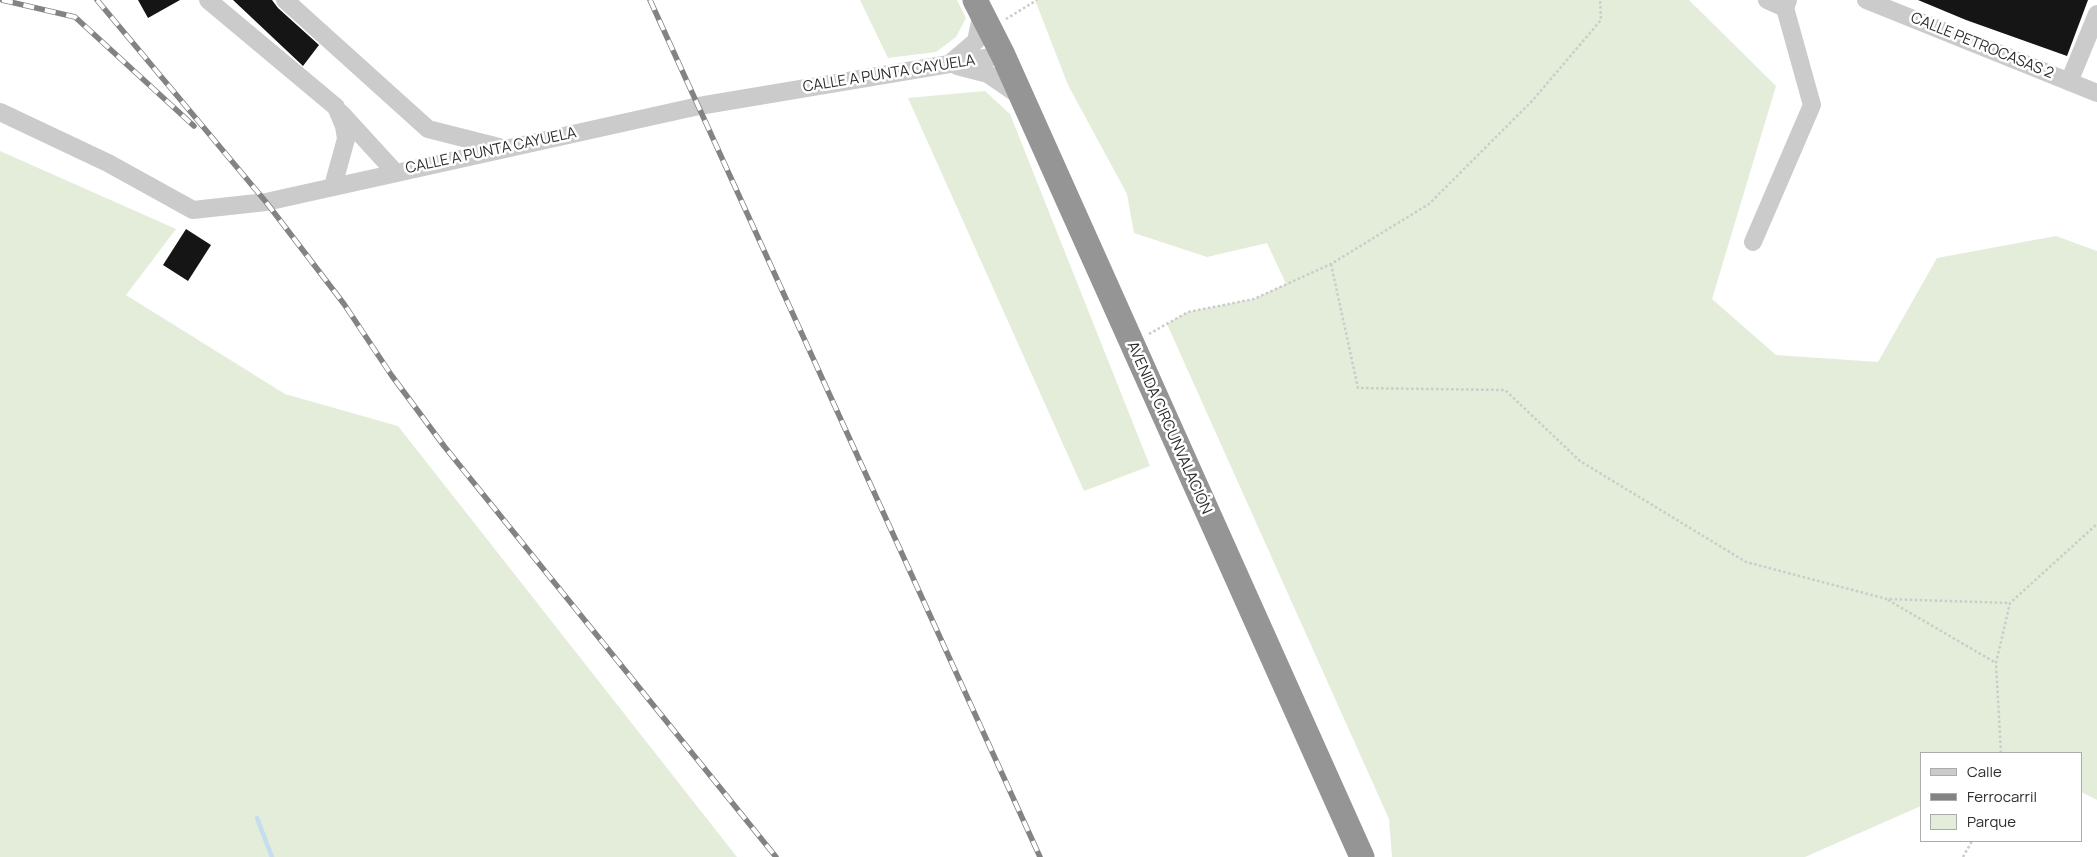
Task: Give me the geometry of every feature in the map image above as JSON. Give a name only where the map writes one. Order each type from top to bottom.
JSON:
[{"type":"highway","name":"AVENIDA CIRCUNVALACIÓN","points":[[982,14],[1003,55],[1362,857]]},
{"type":"street","points":[[208,0],[336,107],[395,172]]},
{"type":"street","points":[[285,0],[428,130],[504,148]]},
{"type":"street","points":[[1753,242],[1812,105],[1786,4],[1767,0]]},
{"type":"street","name":"CALLE PETROCASAS 2","points":[[1866,0],[2097,93]]},
{"type":"street","points":[[949,64],[976,41],[982,14]]},
{"type":"street","points":[[2069,82],[2097,14]]},
{"type":"street","name":"CALLE A PUNTA CAYUELA","points":[[0,112],[108,163],[193,210],[266,202],[699,106],[1003,55]]},
{"type":"street","points":[[949,64],[988,74],[1021,97]]},
{"type":"street","points":[[333,186],[346,139],[344,126],[336,107]]},
{"type":"path","points":[[982,14],[1037,0]]},
{"type":"path","points":[[1132,344],[1188,312],[1254,299],[1331,264],[1429,204],[1532,101],[1601,20],[1600,0]]},
{"type":"path","points":[[1331,264],[1358,388],[1505,390],[1580,461],[1746,562],[1887,599],[2010,603]]},
{"type":"path","points":[[2001,752],[1996,663],[2010,603],[2097,524]]},
{"type":"path","points":[[1887,599],[1996,663]]},
{"type":"path","points":[[1963,857],[1971,842]]},
{"type":"green space","points":[[860,0],[957,0],[966,18],[956,37],[936,52],[888,58]]},
{"type":"green space","points":[[1035,0],[1689,0],[1776,86],[1712,299],[1776,355],[1878,362],[1937,258],[2056,236],[2097,251],[2097,800],[2082,792],[2082,752],[1920,752],[1920,806],[1805,857],[1392,857],[1389,819],[1167,324],[1188,312],[1254,299],[1286,284],[1267,243],[1207,257],[1134,233],[1127,194],[1068,85]]},
{"type":"green space","points":[[985,91],[1010,114],[1150,466],[1084,491],[908,98]]},
{"type":"green space","points":[[0,151],[176,229],[126,295],[285,394],[398,426],[737,857],[0,857]]},
{"type":"building","points":[[138,0],[180,0],[148,18]]},
{"type":"building","points":[[233,0],[272,0],[278,8],[319,45],[303,66]]},
{"type":"building","points":[[1918,0],[2088,0],[2067,56],[1966,20]]},
{"type":"building","points":[[186,229],[211,245],[188,281],[163,265]]},
{"type":"waterway","points":[[257,818],[272,857]]},
{"type":"railway","points":[[2,0],[75,17],[194,126]]},
{"type":"railway","points":[[97,0],[266,202],[344,304],[392,376],[444,446],[776,857]]},
{"type":"railway","points":[[650,0],[1040,857]]}]
